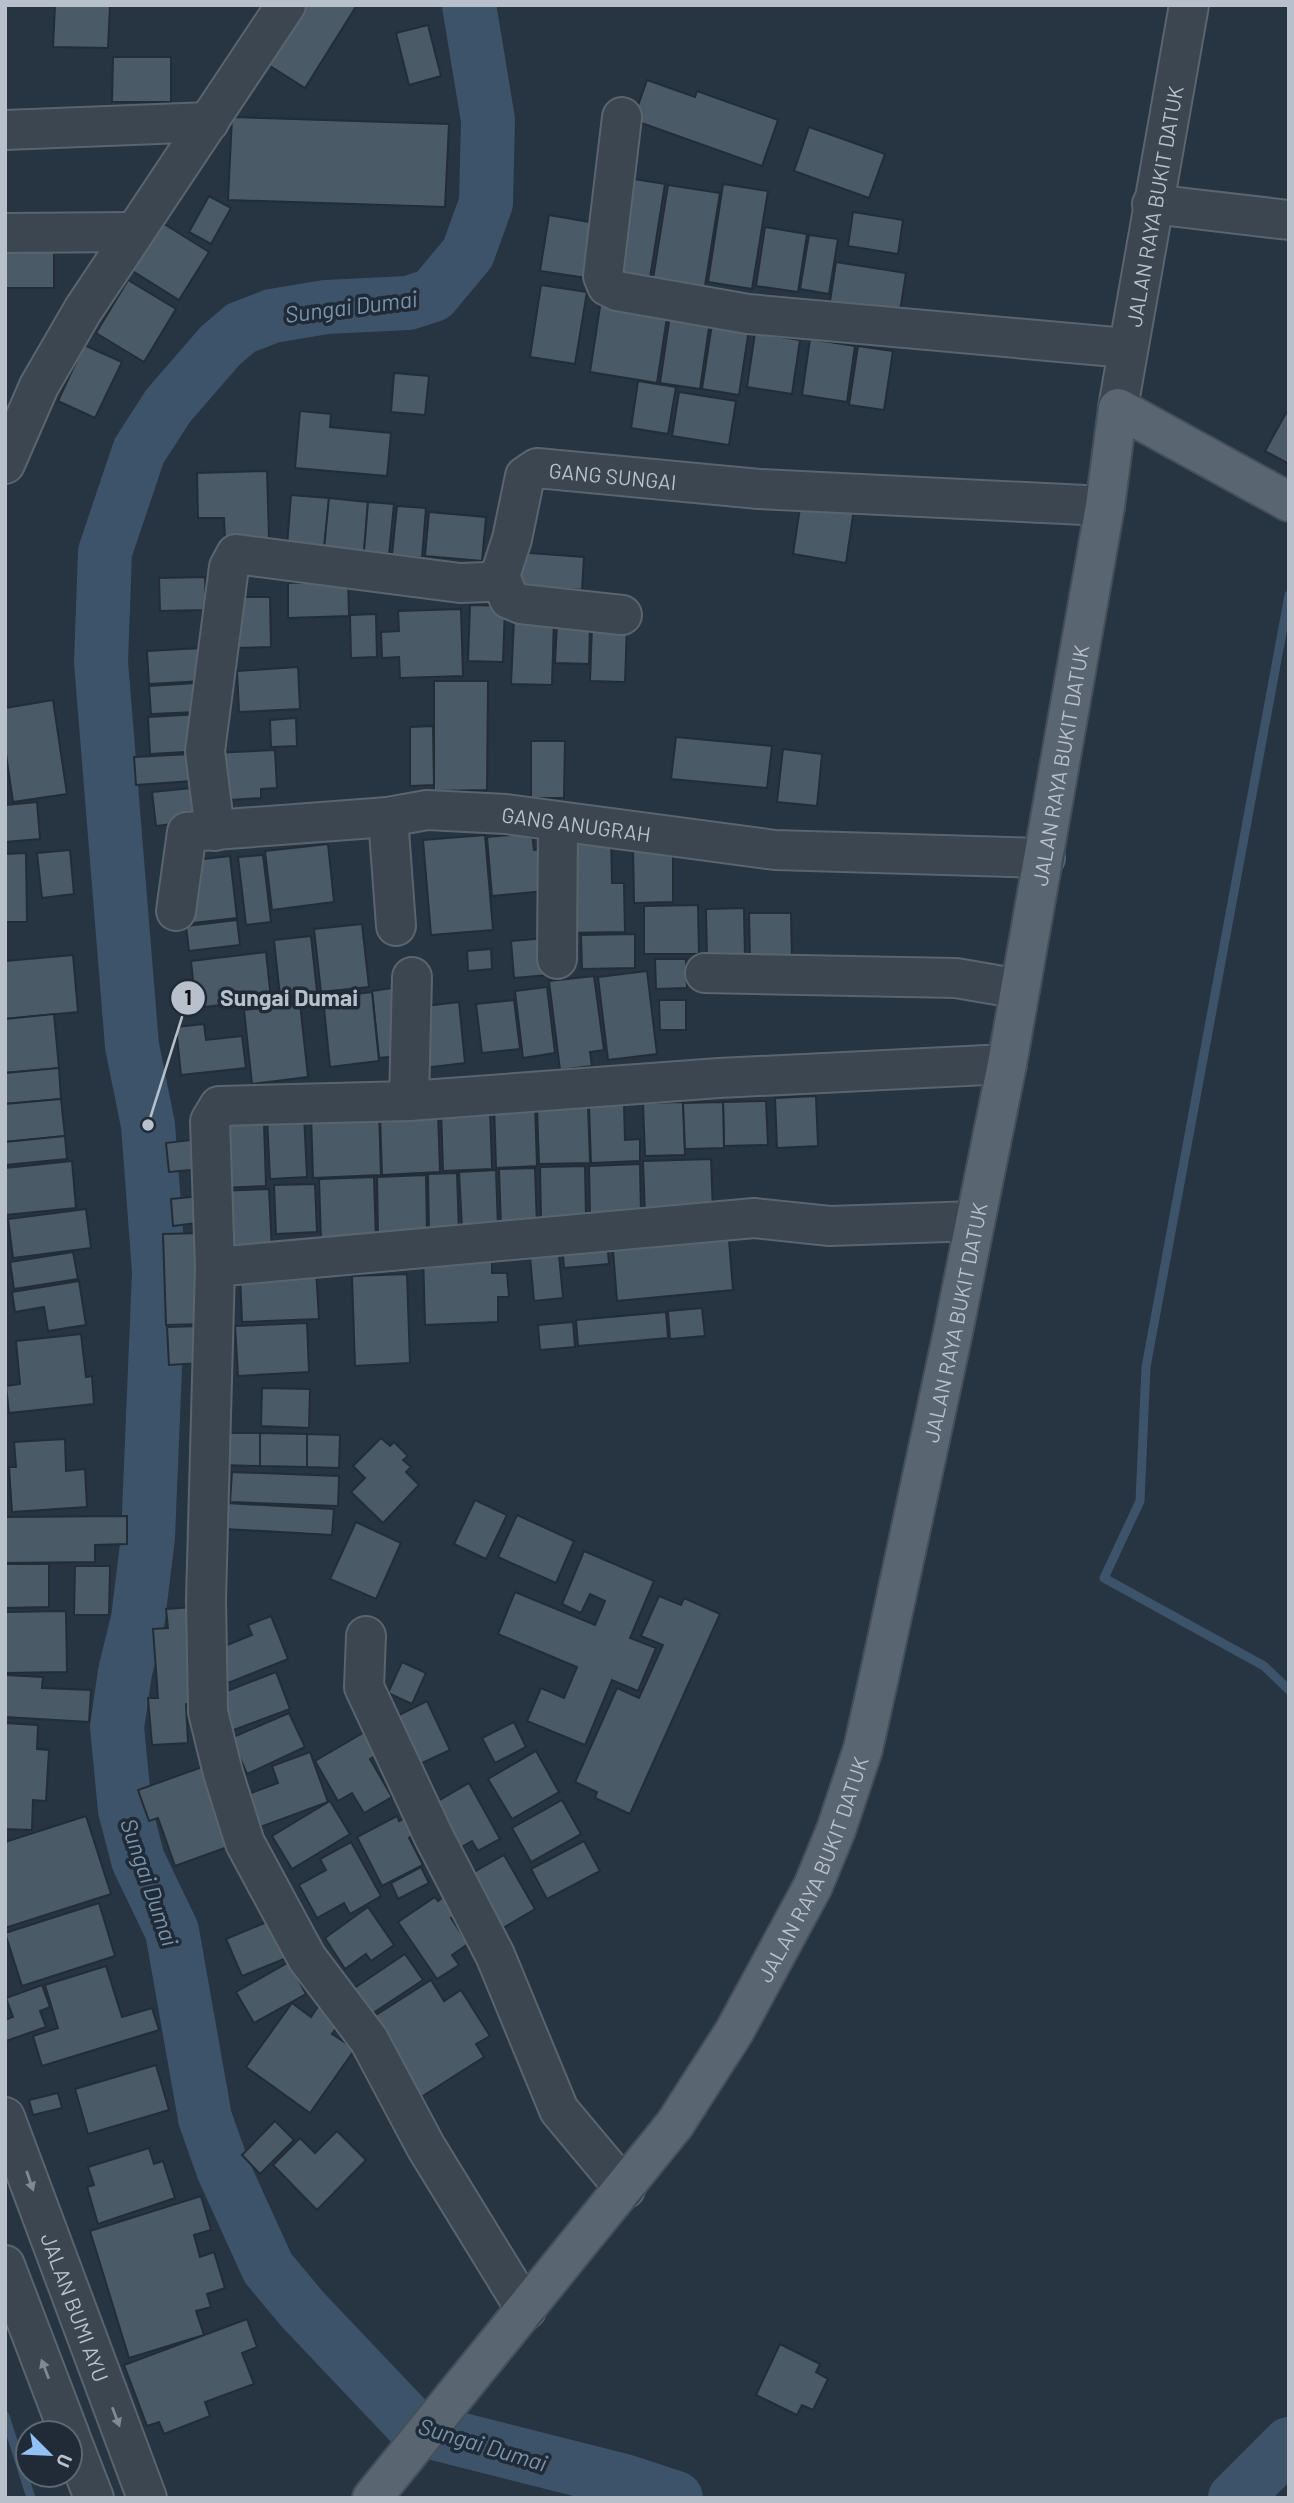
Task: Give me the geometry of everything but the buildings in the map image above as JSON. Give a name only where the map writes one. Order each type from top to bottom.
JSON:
[{"type":"main road","points":[[1118,408],[1289,502]]},
{"type":"main road","name":"JALAN RAYA BUKIT DATUK","points":[[372,2498],[625,2189],[674,2124],[734,2032],[813,1886],[836,1830],[863,1749],[1007,1064],[1105,506],[1118,408]]},
{"type":"street","points":[[6,459],[39,386],[133,232],[286,5]]},
{"type":"street","name":"JALAN RAYA BUKIT DATUK","points":[[1118,408],[1126,348],[1189,5]]},
{"type":"street","points":[[622,117],[604,276],[607,286],[617,291],[748,314],[1126,348]]},
{"type":"street","points":[[5,130],[209,122]]},
{"type":"street","points":[[1152,204],[1289,220]]},
{"type":"street","points":[[5,233],[133,232]]},
{"type":"street","name":"GANG SUNGAI","points":[[500,576],[512,539],[525,476],[537,468],[759,489],[1105,506]]},
{"type":"street","points":[[215,831],[205,751],[229,567],[236,555],[460,583],[487,582],[500,576],[509,599],[521,604],[622,615]]},
{"type":"street","name":"GANG ANUGRAH","points":[[176,911],[187,832],[388,817],[427,810],[506,814],[775,850],[1045,858]]},
{"type":"street","points":[[388,817],[396,926]]},
{"type":"street","points":[[557,958],[558,821]]},
{"type":"street","points":[[705,973],[956,978],[1020,989]]},
{"type":"street","points":[[409,1101],[412,976]]},
{"type":"street","points":[[526,2310],[426,2147],[369,2040],[307,1958],[245,1843],[223,1773],[208,1712],[206,1600],[215,1267],[210,1121],[219,1106],[409,1101],[719,1078],[1007,1064]]},
{"type":"street","points":[[215,1267],[754,1218],[831,1226],[975,1221]]},
{"type":"street","points":[[366,1636],[364,1687],[433,1835],[495,1955],[559,2110],[625,2189]]},
{"type":"street","name":"JALAN BUMI AYU","points":[[5,2117],[146,2498]]},
{"type":"street","points":[[5,2265],[63,2419]]},
{"type":"street","points":[[84,2472],[94,2498]]},
{"type":"waterway","name":"Sungai Dumai","points":[[469,5],[488,120],[486,203],[468,253],[433,295],[408,303],[326,307],[272,316],[241,328],[220,346],[168,406],[139,451],[105,552],[101,662],[132,1046],[148,1125],[159,1272],[148,1537],[138,1619],[125,1672],[117,1727],[125,1810],[138,1860],[172,1931],[205,2118],[223,2169],[268,2268],[303,2310],[415,2428],[624,2481],[676,2498]]},
{"type":"waterway","points":[[1289,595],[1146,1367],[1140,1501],[1104,1578],[1264,1666],[1289,1690]]},
{"type":"waterway","points":[[5,2416],[31,2498]]},
{"type":"waterway","name":"Sungai Dumai","points":[[1235,2498],[1289,2444]]},
{"type":"place","name":"Sungai Dumai","points":[[148,1125]]}]
